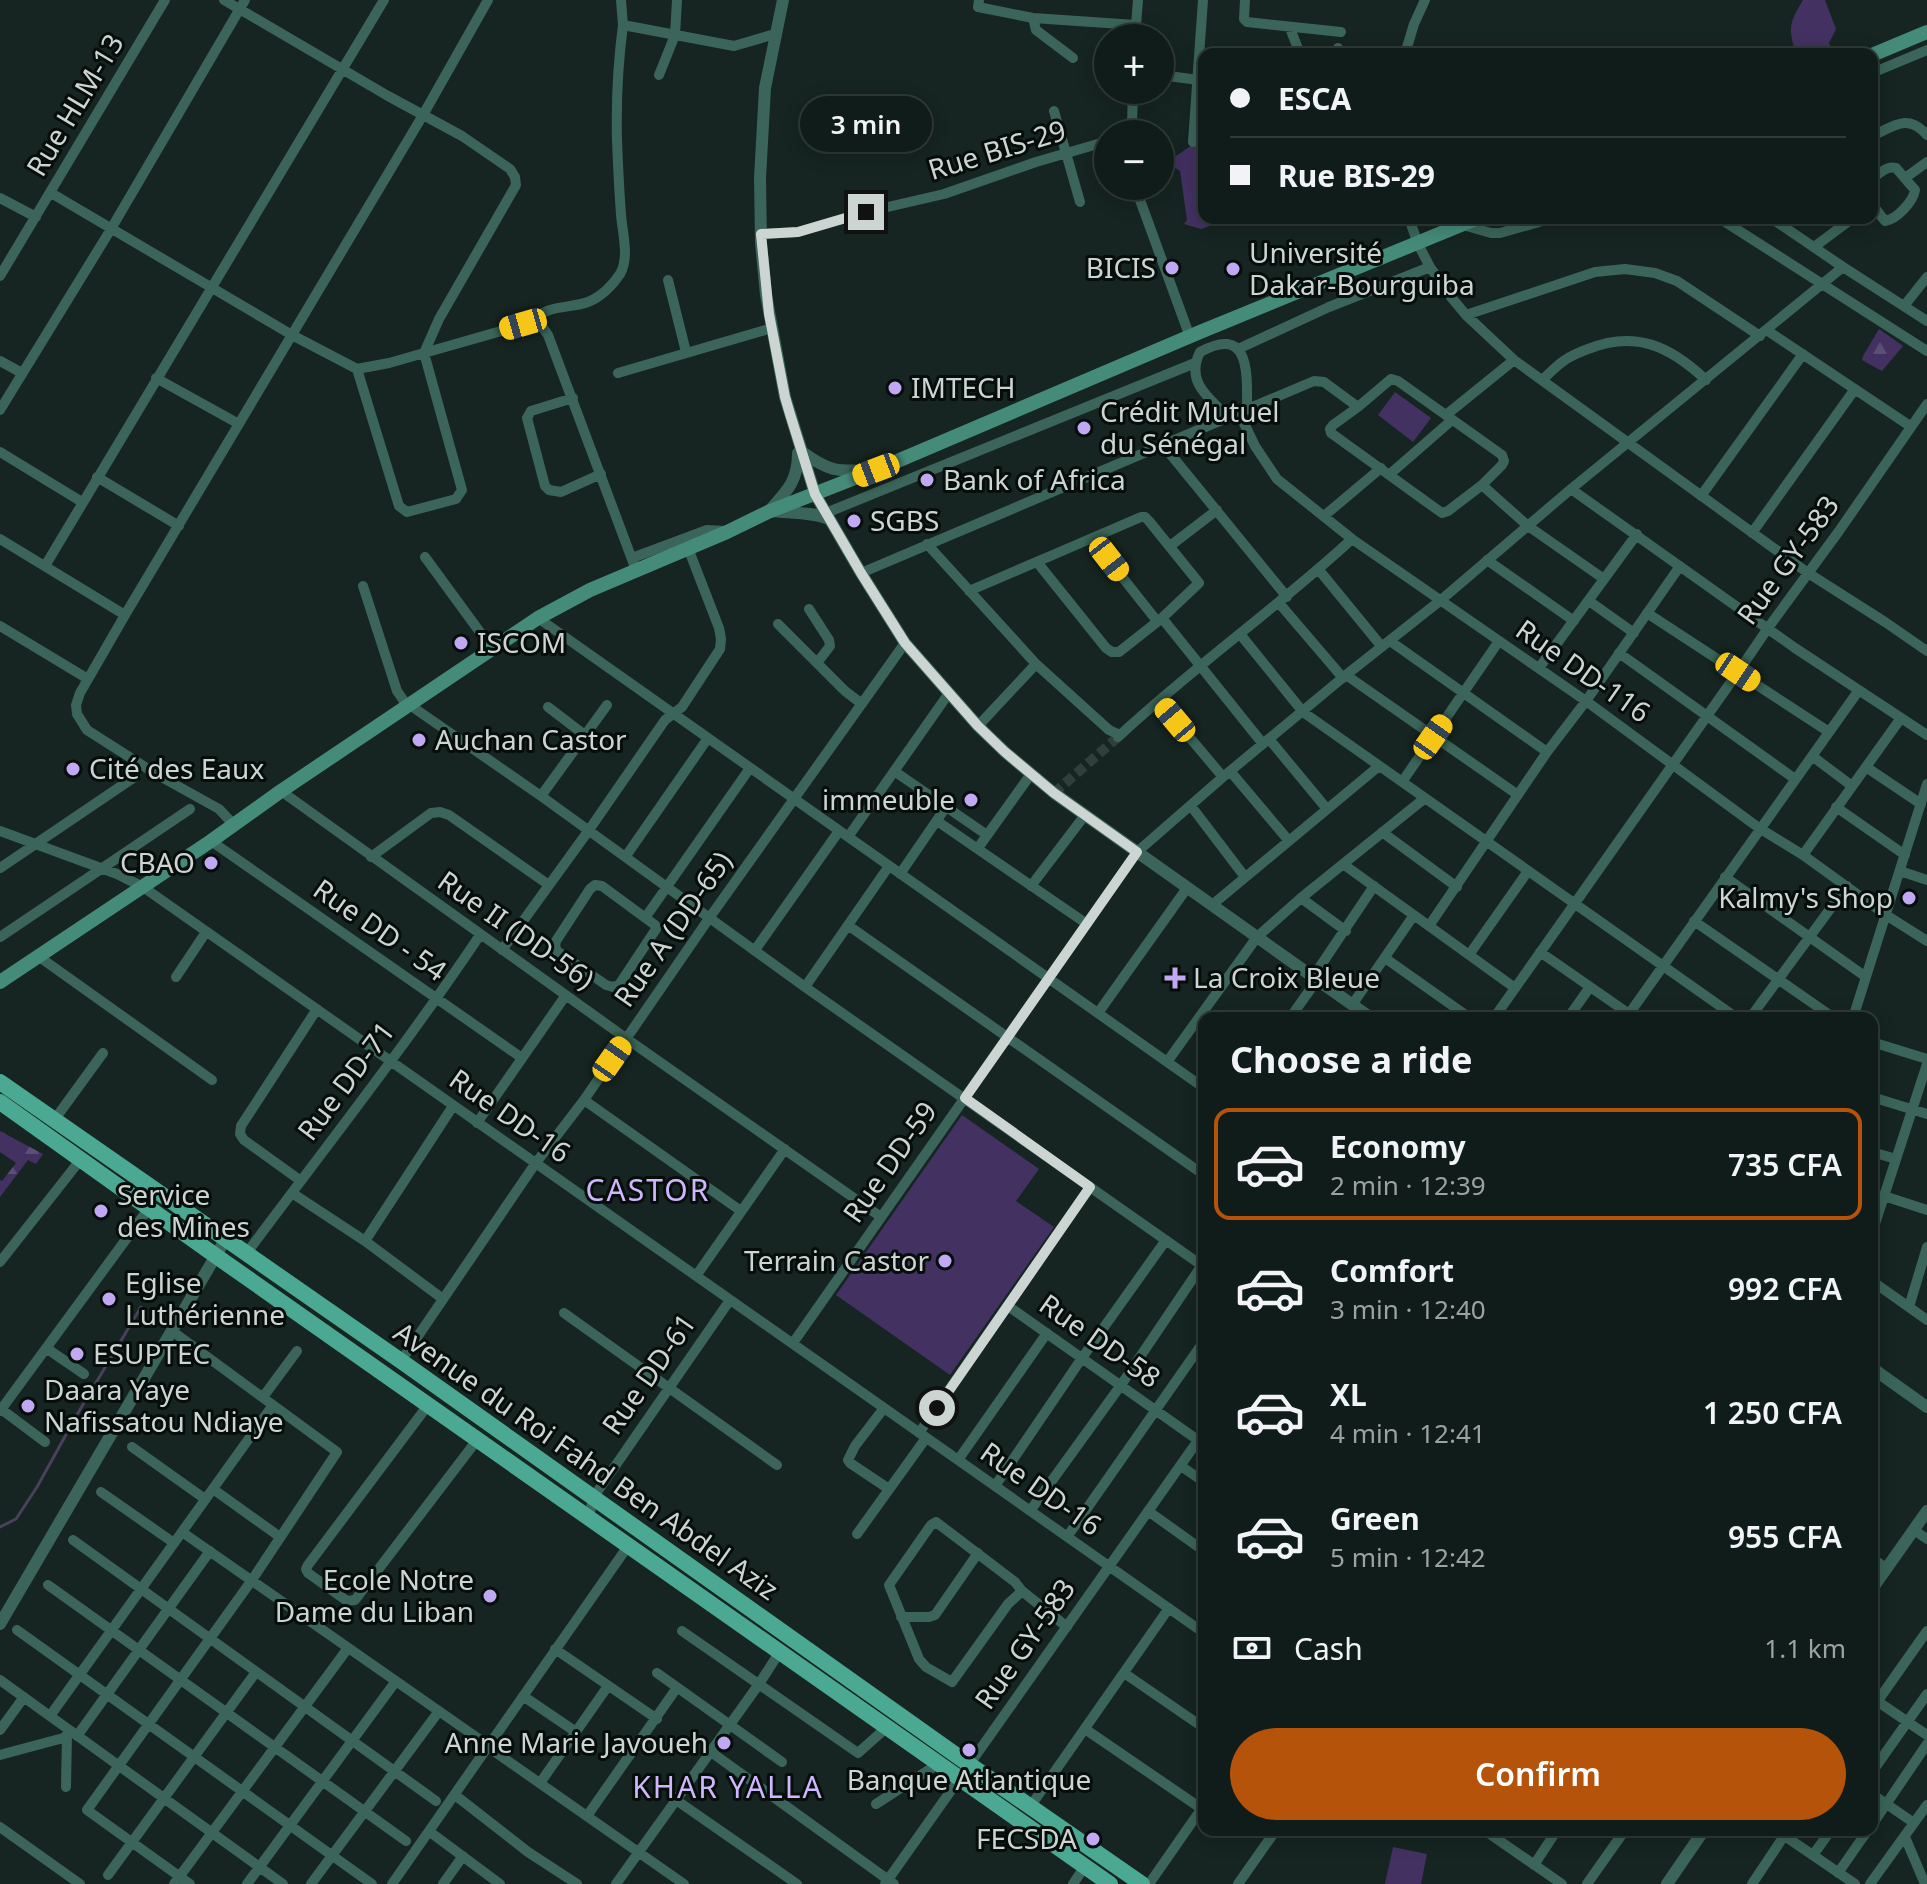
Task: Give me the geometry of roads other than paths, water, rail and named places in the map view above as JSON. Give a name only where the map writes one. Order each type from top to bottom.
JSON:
[{"type":"main road","points":[[1878,52],[1927,32]]},
{"type":"main road","points":[[0,982],[538,618],[634,564],[688,548],[1463,225]]},
{"type":"main road","name":"Avenue du Roi Fahd Ben Abdel Aziz","points":[[0,1082],[1142,1884]]},
{"type":"main road","name":"Avenue du Roi Fahd Ben Abdel Aziz","points":[[0,1102],[1110,1884]]},
{"type":"street","name":"Rue HLM-13","points":[[0,276],[165,0]]},
{"type":"street","points":[[224,0],[242,4],[344,70],[462,136],[510,169],[515,177],[516,185],[439,319],[424,353],[462,490],[456,499],[407,512],[399,506],[357,369]]},
{"type":"street","points":[[45,566],[384,0]]},
{"type":"street","points":[[234,825],[219,809],[87,730],[77,714],[76,705],[125,615],[423,115],[488,0]]},
{"type":"street","points":[[51,193],[292,335],[357,369],[389,363],[533,322],[541,313],[587,303],[614,281],[623,267],[617,122],[622,0]]},
{"type":"street","points":[[659,75],[675,35],[677,0]]},
{"type":"street","points":[[783,0],[765,88],[762,132],[761,234],[766,295],[785,397],[815,494],[827,516],[905,643],[978,726],[1031,774],[1085,815],[1362,1012]]},
{"type":"street","points":[[1136,24],[1138,0]]},
{"type":"street","points":[[1201,48],[1203,0]]},
{"type":"street","points":[[1245,0],[1244,19],[1247,22],[1341,32]]},
{"type":"street","points":[[1407,48],[1425,0]]},
{"type":"street","points":[[0,410],[111,229],[242,4]]},
{"type":"street","points":[[980,22],[979,4],[1033,18],[1121,24]]},
{"type":"street","points":[[1033,18],[1036,30],[1073,58]]},
{"type":"street","points":[[623,25],[734,46],[775,34]]},
{"type":"street","points":[[1290,28],[1298,48]]},
{"type":"street","points":[[1878,70],[1927,50]]},
{"type":"street","points":[[1174,77],[1198,80]]},
{"type":"street","points":[[1193,142],[1198,90]]},
{"type":"street","points":[[1054,111],[1080,202]]},
{"type":"street","points":[[1878,133],[1903,122],[1919,126],[1927,135]]},
{"type":"street","name":"Rue BIS-29","points":[[761,234],[807,229],[944,194],[1094,145]]},
{"type":"street","points":[[1905,178],[1927,162]]},
{"type":"street","points":[[1878,175],[1892,167],[1896,168],[1915,190],[1912,200],[1891,220],[1885,221],[1878,213]]},
{"type":"street","points":[[0,199],[36,217]]},
{"type":"street","points":[[1140,200],[1195,335],[1210,346]]},
{"type":"street","points":[[1411,224],[1430,267],[1451,297],[1514,360],[1808,573],[1927,651]]},
{"type":"street","points":[[1463,225],[1500,233],[1532,224]]},
{"type":"street","points":[[1728,224],[1927,351]]},
{"type":"street","points":[[1780,224],[1927,321]]},
{"type":"street","points":[[1814,247],[1845,224]]},
{"type":"street","points":[[1238,349],[1329,307],[1430,267]]},
{"type":"street","name":"Rue DD-59","points":[[793,1343],[1137,852],[1266,741],[1843,267]]},
{"type":"street","points":[[1466,315],[1595,272],[1625,269],[1655,273],[1677,281],[1803,354],[1910,426]]},
{"type":"street","points":[[1904,306],[1927,277]]},
{"type":"street","points":[[668,280],[686,352]]},
{"type":"street","points":[[533,322],[548,335],[634,564],[707,530],[727,532]]},
{"type":"street","points":[[618,373],[772,328]]},
{"type":"street","points":[[1542,380],[1566,359],[1610,341],[1626,339],[1648,343],[1668,352],[1706,380]]},
{"type":"street","points":[[1224,343],[1238,349],[1242,355],[1246,365],[1238,413],[1202,390],[1195,373],[1195,363],[1200,352],[1210,346],[1224,343]]},
{"type":"street","points":[[1701,496],[1803,354]]},
{"type":"street","points":[[1324,516],[1385,471],[1514,360]]},
{"type":"street","points":[[0,361],[22,373]]},
{"type":"street","points":[[770,512],[827,516],[1195,363]]},
{"type":"street","points":[[156,378],[239,424]]},
{"type":"street","points":[[1391,379],[1449,418],[1502,455],[1504,461],[1482,485],[1442,513],[1331,433],[1330,429],[1391,379]]},
{"type":"street","points":[[861,573],[1319,380],[1358,407]]},
{"type":"street","points":[[1752,533],[1855,389]]},
{"type":"street","points":[[573,398],[531,411],[527,418],[545,486],[561,492],[601,474]]},
{"type":"street","name":"Rue GY-583","points":[[1498,1012],[1927,404]]},
{"type":"street","name":"Rue DD-116","points":[[1238,413],[1277,479],[1352,539],[1586,701],[1759,828],[1927,941]]},
{"type":"street","points":[[1163,445],[1345,676],[1518,795]]},
{"type":"street","points":[[800,446],[825,467],[876,470]]},
{"type":"street","points":[[770,512],[792,484],[800,446]]},
{"type":"street","points":[[0,452],[82,502]]},
{"type":"street","points":[[97,477],[179,526]]},
{"type":"street","points":[[1482,485],[1528,526],[1604,579]]},
{"type":"street","points":[[1571,489],[1927,735]]},
{"type":"street","points":[[1170,546],[1217,510]]},
{"type":"street","points":[[969,591],[1141,517],[1149,521],[1199,583],[1119,652],[1112,652],[1037,562]]},
{"type":"street","points":[[1539,668],[1637,534]]},
{"type":"street","points":[[0,539],[125,615]]},
{"type":"street","points":[[1092,539],[1327,809]]},
{"type":"street","points":[[927,544],[1036,664],[1119,736],[1352,539]]},
{"type":"street","points":[[502,950],[665,720],[682,707],[720,649],[719,628],[688,548]]},
{"type":"street","points":[[425,557],[493,650]]},
{"type":"street","points":[[1487,560],[1574,621]]},
{"type":"street","points":[[1429,926],[1547,752],[1680,566]]},
{"type":"street","points":[[1319,570],[1386,644],[1464,693],[1547,752]]},
{"type":"street","points":[[363,586],[399,697],[1198,1262]]},
{"type":"street","points":[[1589,601],[1634,633]]},
{"type":"street","points":[[809,609],[829,640],[828,650],[817,663]]},
{"type":"street","points":[[1647,613],[1829,732]]},
{"type":"street","points":[[538,618],[1198,1084]]},
{"type":"street","points":[[778,624],[862,704]]},
{"type":"street","points":[[0,626],[88,679]]},
{"type":"street","points":[[1240,634],[1303,712],[1663,966],[1721,1012]]},
{"type":"street","points":[[1402,782],[1499,641]]},
{"type":"street","name":"Rue A (DD-65)","points":[[401,1361],[535,1164],[584,1100],[905,643]]},
{"type":"street","points":[[1619,653],[1795,779]]},
{"type":"street","points":[[978,726],[1036,664]]},
{"type":"street","points":[[1634,1012],[1694,921],[1859,690]]},
{"type":"street","points":[[755,950],[894,771],[949,693]]},
{"type":"street","points":[[1159,701],[1289,841]]},
{"type":"street","points":[[541,796],[607,705]]},
{"type":"street","points":[[548,707],[586,736]]},
{"type":"street","points":[[1803,855],[1901,718]]},
{"type":"street","points":[[626,856],[708,738]]},
{"type":"street","points":[[1812,756],[1852,786]]},
{"type":"street","points":[[1212,905],[1379,766]]},
{"type":"street","points":[[1866,767],[1921,804]]},
{"type":"street","points":[[645,918],[750,768]]},
{"type":"street","points":[[894,771],[987,835]]},
{"type":"street","points":[[978,848],[1031,774]]},
{"type":"street","points":[[0,868],[136,776]]},
{"type":"street","points":[[1855,1012],[1927,784]]},
{"type":"street","name":"Rue II (DD-56)","points":[[281,791],[881,1217]]},
{"type":"street","points":[[1203,1012],[1257,937],[1425,798]]},
{"type":"street","points":[[1191,806],[1245,877]]},
{"type":"street","points":[[900,874],[946,807]]},
{"type":"street","points":[[1836,807],[1905,855]]},
{"type":"street","points":[[0,937],[190,809]]},
{"type":"street","points":[[371,857],[431,813],[440,812],[449,815],[549,885]]},
{"type":"street","points":[[1031,886],[1085,815]]},
{"type":"street","points":[[937,821],[1087,924]]},
{"type":"street","name":"Rue DD-16","points":[[0,831],[143,887],[1198,1629]]},
{"type":"street","points":[[1382,832],[1457,887]]},
{"type":"street","name":"Rue DD - 54","points":[[211,841],[522,1058]]},
{"type":"street","points":[[1343,864],[1515,988]]},
{"type":"street","points":[[805,987],[889,866]]},
{"type":"street","points":[[1469,955],[1528,871]]},
{"type":"street","points":[[1900,871],[1927,880]]},
{"type":"street","points":[[1725,877],[1866,977]]},
{"type":"street","points":[[595,885],[602,886],[645,918],[655,925],[655,933],[619,985],[613,987],[569,960],[555,946],[595,885]]},
{"type":"street","points":[[1294,1012],[1374,886]]},
{"type":"street","points":[[1754,1012],[1847,886]]},
{"type":"street","points":[[1098,1013],[1187,888]]},
{"type":"street","points":[[1301,898],[1346,931]]},
{"type":"street","points":[[1352,1005],[1414,915]]},
{"type":"street","points":[[1694,921],[1825,1012]]},
{"type":"street","points":[[849,926],[1198,1171]]},
{"type":"street","points":[[176,977],[206,932]]},
{"type":"street","name":"Rue DD-71","points":[[246,1254],[437,999],[480,935]]},
{"type":"street","points":[[1540,952],[1626,1012]]},
{"type":"street","points":[[38,956],[212,1080]]},
{"type":"street","points":[[1385,958],[1462,1012]]},
{"type":"street","points":[[1572,1012],[1590,987]]},
{"type":"street","points":[[477,1123],[566,995]]},
{"type":"street","points":[[301,1181],[240,1134],[241,1126],[317,1009]]},
{"type":"street","points":[[1167,1062],[1198,1019]]},
{"type":"street","points":[[1878,1044],[1927,1061],[1884,1196],[1878,1204]]},
{"type":"street","points":[[55,1119],[103,1053]]},
{"type":"street","points":[[1878,1099],[1927,1114]]},
{"type":"street","points":[[584,1100],[741,1211]]},
{"type":"street","points":[[365,1241],[453,1106]]},
{"type":"street","points":[[696,1276],[785,1149]]},
{"type":"street","points":[[1878,1154],[1896,1159]]},
{"type":"street","points":[[0,1262],[81,1159]]},
{"type":"street","points":[[857,1534],[1090,1187]]},
{"type":"street","points":[[292,1193],[365,1241],[443,1299]]},
{"type":"street","points":[[1884,1196],[1927,1210]]},
{"type":"street","points":[[45,1442],[0,1410],[149,1208]]},
{"type":"street","points":[[0,1624],[225,1240]]},
{"type":"street","points":[[995,1486],[1166,1240]]},
{"type":"street","points":[[1909,1307],[1927,1247]]},
{"type":"street","points":[[1030,1511],[1198,1273]]},
{"type":"street","points":[[1878,1285],[1927,1320]]},
{"type":"street","name":"Rue DD-61","points":[[589,1518],[593,1498],[730,1300]]},
{"type":"street","name":"Rue DD-58","points":[[1008,1306],[1198,1437]]},
{"type":"street","points":[[564,1313],[777,1465]]},
{"type":"street","points":[[172,1331],[337,1452],[252,1580],[87,1810],[132,1842],[176,1880],[190,1884]]},
{"type":"street","points":[[958,1460],[1047,1333]]},
{"type":"street","points":[[46,1348],[84,1374]]},
{"type":"street","points":[[1067,1537],[1198,1350]]},
{"type":"street","points":[[263,1397],[297,1351]]},
{"type":"street","points":[[1878,1372],[1927,1407]]},
{"type":"street","points":[[50,1716],[273,1405]]},
{"type":"street","points":[[428,1405],[306,1569],[347,1601],[355,1600],[477,1440]]},
{"type":"street","points":[[884,1408],[848,1460],[889,1489]]},
{"type":"street","name":"Rue GY-583","points":[[889,1883],[1198,1444]]},
{"type":"street","points":[[132,1447],[205,1499]]},
{"type":"street","points":[[1181,1466],[1198,1478]]},
{"type":"street","points":[[213,1489],[280,1537]]},
{"type":"street","points":[[101,1492],[174,1543]]},
{"type":"street","points":[[1148,1511],[1198,1547]]},
{"type":"street","points":[[1878,1581],[1927,1511]]},
{"type":"street","points":[[1022,1591],[1008,1604],[952,1682],[922,1664],[889,1585],[936,1522],[1015,1582],[1067,1627]]},
{"type":"street","points":[[1914,1530],[1927,1539]]},
{"type":"street","points":[[182,1532],[479,1739]]},
{"type":"street","points":[[73,1540],[436,1801]]},
{"type":"street","points":[[392,1884],[628,1546]]},
{"type":"street","points":[[0,1755],[70,1734],[107,1694],[210,1551]]},
{"type":"street","points":[[901,1617],[935,1615],[978,1553]]},
{"type":"street","points":[[1878,1562],[1887,1569]]},
{"type":"street","points":[[48,1585],[406,1841]]},
{"type":"street","points":[[1030,1807],[1169,1608]]},
{"type":"street","points":[[17,1630],[372,1884]]},
{"type":"street","points":[[682,1631],[858,1753],[886,1728]]},
{"type":"street","points":[[1878,1701],[1927,1632]]},
{"type":"street","points":[[176,1880],[348,1648]]},
{"type":"street","points":[[555,1649],[657,1719]]},
{"type":"street","points":[[616,1884],[779,1653]]},
{"type":"street","points":[[108,1875],[256,1672]]},
{"type":"street","points":[[657,1673],[782,1762]]},
{"type":"street","points":[[1124,1673],[1198,1724]]},
{"type":"street","points":[[0,1680],[70,1734],[283,1884]]},
{"type":"street","points":[[247,1884],[396,1681]]},
{"type":"street","points":[[540,1783],[608,1686]]},
{"type":"street","points":[[587,1816],[676,1689]]},
{"type":"street","points":[[1878,1764],[1927,1694]]},
{"type":"street","points":[[523,1696],[576,1732]]},
{"type":"street","points":[[0,1730],[24,1697]]},
{"type":"street","points":[[1878,1707],[1927,1735]]},
{"type":"street","points":[[311,1884],[439,1711]]},
{"type":"street","points":[[1085,1729],[1198,1804]]},
{"type":"street","points":[[66,1787],[70,1734]]},
{"type":"street","points":[[1878,1817],[1927,1744]]},
{"type":"street","points":[[488,1747],[684,1884]]},
{"type":"street","points":[[711,1752],[889,1883]]},
{"type":"street","points":[[876,1804],[938,1764]]},
{"type":"street","points":[[455,1795],[528,1852],[577,1884]]},
{"type":"street","points":[[1878,1798],[1914,1823]]},
{"type":"street","points":[[676,1800],[797,1884]]},
{"type":"street","points":[[1870,1884],[1927,1805]]},
{"type":"street","points":[[1149,1884],[1198,1814]]},
{"type":"street","points":[[0,1827],[80,1884]]},
{"type":"street","points":[[430,1832],[500,1884]]},
{"type":"street","points":[[1238,1884],[1272,1836]]},
{"type":"street","points":[[1494,1836],[1562,1884]]},
{"type":"street","points":[[1534,1865],[1553,1836]]},
{"type":"street","points":[[1587,1884],[1621,1836]]},
{"type":"street","points":[[1667,1884],[1700,1836]]},
{"type":"street","points":[[1752,1884],[1781,1836]]},
{"type":"street","points":[[1788,1836],[1855,1884]]},
{"type":"street","points":[[1813,1855],[1827,1836]]},
{"type":"street","points":[[1838,1873],[1864,1836]]},
{"type":"street","points":[[1905,1837],[1922,1861],[1925,1884]]},
{"type":"street","points":[[443,1884],[463,1856]]},
{"type":"street","points":[[1073,1884],[1085,1866]]},
{"type":"street","points":[[553,1884],[555,1870]]},
{"type":"waterway","points":[[0,1527],[16,1519],[37,1487],[141,1307]]},
{"type":"tunnel","points":[[1054,793],[1118,737]]},
{"type":"place","name":"BICIS","points":[[1172,268]]},
{"type":"place","name":"Université Dakar-Bourguiba","points":[[1233,269]]},
{"type":"place","name":"IMTECH","points":[[895,388]]},
{"type":"place","name":"Crédit Mutuel du Sénégal","points":[[1084,428]]},
{"type":"place","name":"Bank of Africa","points":[[927,480]]},
{"type":"place","name":"SGBS","points":[[854,521]]},
{"type":"place","name":"ISCOM","points":[[461,643]]},
{"type":"place","name":"Auchan Castor","points":[[419,740]]},
{"type":"place","name":"Cité des Eaux","points":[[73,769]]},
{"type":"place","name":"immeuble","points":[[971,800]]},
{"type":"place","name":"CBAO","points":[[211,863]]},
{"type":"place","name":"Kalmy's Shop","points":[[1909,898]]},
{"type":"place","name":"La Croix Bleue","points":[[1175,978]]},
{"type":"place","name":"Service des Mines","points":[[101,1211]]},
{"type":"place","name":"Terrain Castor","points":[[945,1261]]},
{"type":"place","name":"Eglise Luthérienne","points":[[109,1299]]},
{"type":"place","name":"ESUPTEC","points":[[77,1354]]},
{"type":"place","name":"Daara Yaye Nafissatou Ndiaye","points":[[28,1406]]},
{"type":"place","name":"Ecole Notre Dame du Liban","points":[[490,1596]]},
{"type":"place","name":"Anne Marie Javoueh","points":[[724,1743]]},
{"type":"place","name":"Banque Atlantique","points":[[969,1750]]},
{"type":"place","name":"FECSDA","points":[[1093,1839]]},
{"type":"district","name":"CASTOR","points":[[648,1191]]},
{"type":"district","name":"KHAR YALLA","points":[[728,1788]]}]
